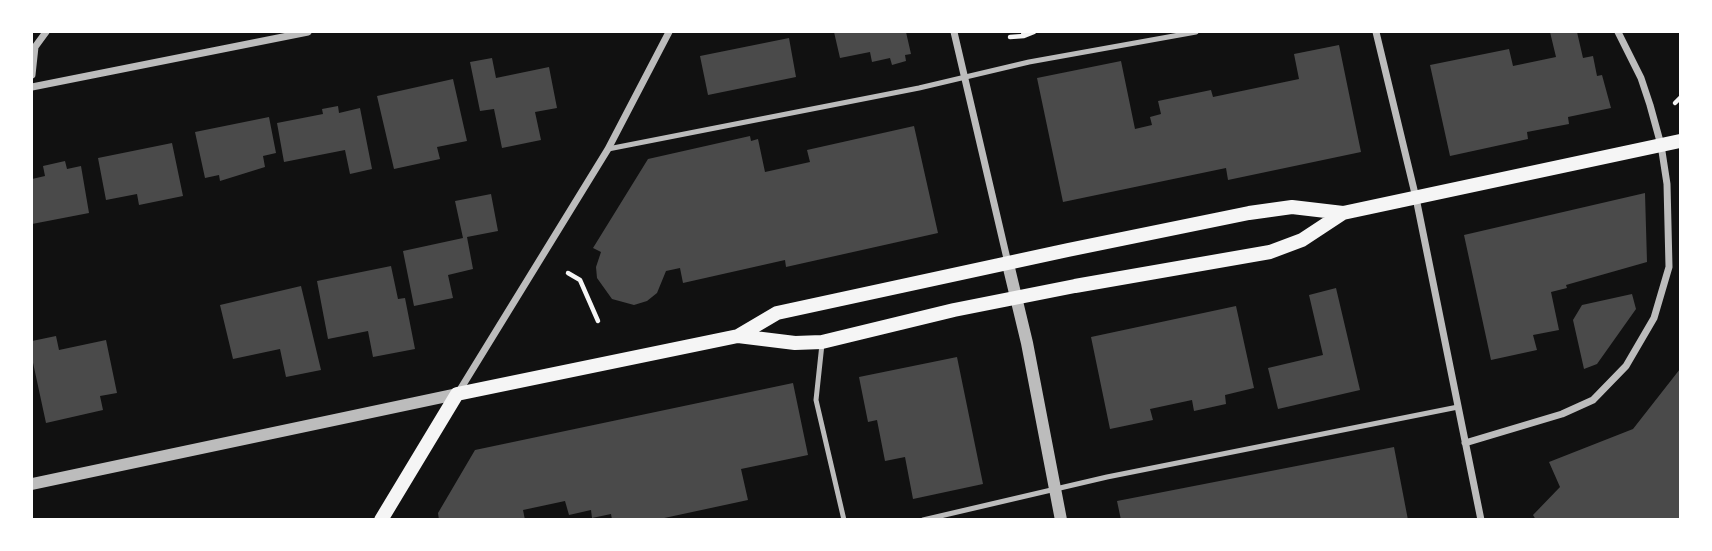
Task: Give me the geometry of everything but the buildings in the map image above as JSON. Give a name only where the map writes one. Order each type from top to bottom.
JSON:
[{"type":"main road","points":[[381,520],[457,394],[738,336],[778,313],[1249,213],[1292,207],[1343,213],[1681,141]]},
{"type":"main road","points":[[738,336],[795,343],[822,342],[954,310],[1270,252],[1302,240],[1343,213]]},
{"type":"street","points":[[32,75],[35,47],[46,32]]},
{"type":"street","points":[[32,87],[308,32]]},
{"type":"street","points":[[32,484],[457,394],[608,149],[669,32]]},
{"type":"street","points":[[954,32],[1018,299],[1061,520]]},
{"type":"street","points":[[1376,32],[1416,198],[1481,520]]},
{"type":"street","points":[[1465,443],[1562,414],[1593,400],[1626,366],[1654,318],[1668,267],[1669,212],[1661,145],[1641,78],[1618,32]]},
{"type":"lane","points":[[608,149],[964,76],[1196,32]]},
{"type":"lane","points":[[822,342],[816,400],[844,520]]},
{"type":"lane","points":[[923,520],[1055,489],[1458,407]]},
{"type":"path","points":[[1010,37],[1034,32]]},
{"type":"path","points":[[1675,103],[1681,98]]},
{"type":"path","points":[[568,273],[580,280],[598,321]]}]
